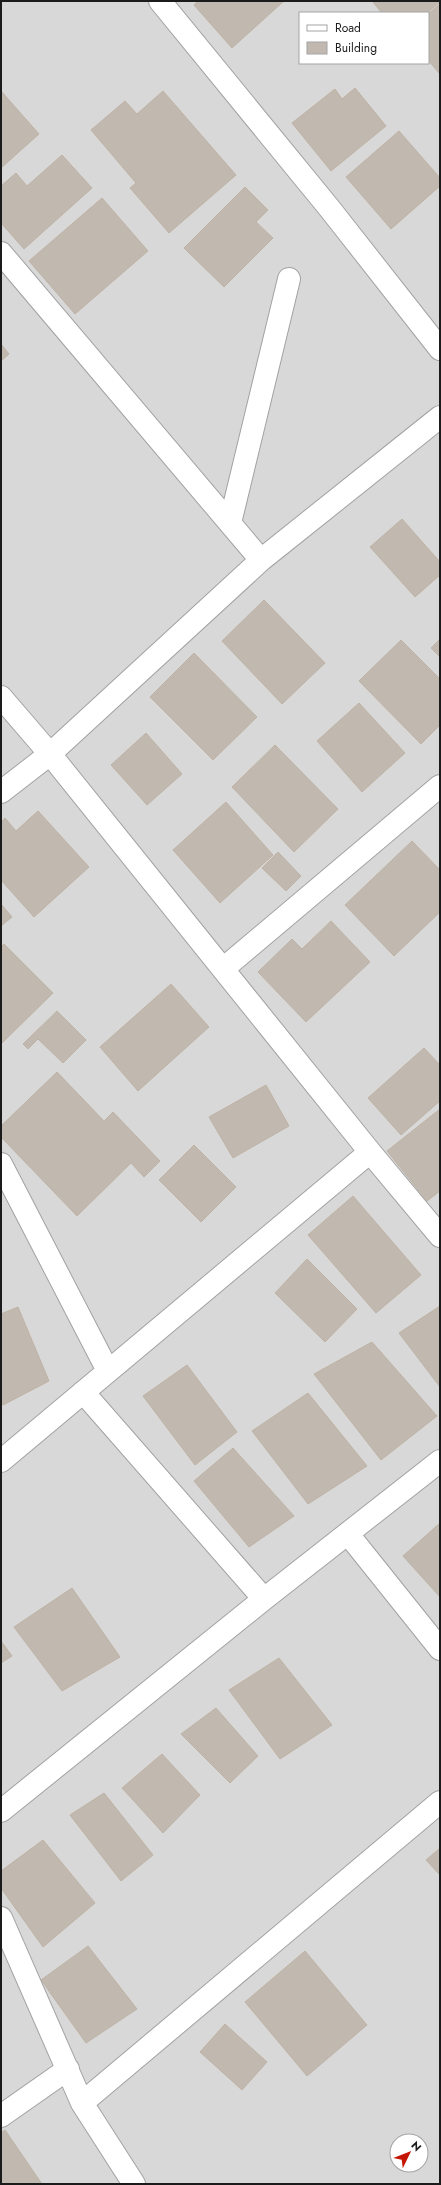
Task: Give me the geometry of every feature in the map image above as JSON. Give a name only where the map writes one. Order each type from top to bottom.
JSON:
[{"type":"street","points":[[160,1],[330,209],[440,349]]},
{"type":"street","points":[[1,254],[261,560]]},
{"type":"street","points":[[230,523],[290,279]]},
{"type":"street","points":[[1,792],[50,754],[261,560],[440,417]]},
{"type":"street","points":[[1,697],[50,754],[370,1152],[440,1236]]},
{"type":"street","points":[[223,969],[440,786]]},
{"type":"street","points":[[1,1461],[370,1152]]},
{"type":"street","points":[[1,1164],[108,1371]]},
{"type":"street","points":[[84,1392],[264,1599]]},
{"type":"street","points":[[1,1811],[264,1599],[440,1461]]},
{"type":"street","points":[[348,1534],[440,1649]]},
{"type":"street","points":[[82,2103],[440,1802]]},
{"type":"street","points":[[1,1918],[82,2103],[134,2184]]},
{"type":"street","points":[[1,2116],[68,2070]]},
{"type":"shaded area","points":[[1,1],[440,1],[440,2184],[1,2184]]},
{"type":"building","points":[[198,1],[284,1],[232,48],[194,5]]},
{"type":"building","points":[[372,1],[440,1],[428,12],[381,12]]},
{"type":"building","points":[[440,4],[439,73],[429,61],[429,13]]},
{"type":"building","points":[[355,88],[386,126],[331,171],[292,123],[335,89],[342,99]]},
{"type":"building","points":[[1,91],[39,134],[1,168]]},
{"type":"building","points":[[163,91],[236,175],[169,233],[130,188],[136,183],[91,130],[125,101],[137,114]]},
{"type":"building","points":[[399,131],[440,178],[440,186],[391,229],[346,177]]},
{"type":"building","points":[[62,155],[92,188],[24,249],[1,223],[1,186],[16,173],[27,186]]},
{"type":"building","points":[[245,187],[268,210],[256,222],[273,238],[224,287],[184,248]]},
{"type":"building","points":[[102,198],[148,251],[75,314],[29,261]]},
{"type":"building","points":[[1,344],[9,354],[1,361]]},
{"type":"building","points":[[402,519],[440,562],[440,575],[415,597],[370,547]]},
{"type":"building","points":[[264,600],[325,663],[282,704],[222,641]]},
{"type":"building","points":[[440,639],[440,657],[431,648]]},
{"type":"building","points":[[401,640],[440,679],[440,725],[421,744],[359,681]]},
{"type":"building","points":[[194,653],[257,717],[213,760],[150,697]]},
{"type":"building","points":[[359,703],[405,753],[362,792],[317,741]]},
{"type":"building","points":[[146,733],[182,774],[147,805],[111,765]]},
{"type":"building","points":[[275,745],[338,809],[294,852],[232,787]]},
{"type":"building","points":[[226,802],[273,855],[220,903],[173,850]]},
{"type":"building","points":[[38,811],[89,867],[34,917],[1,880],[1,822],[5,818],[16,831]]},
{"type":"building","points":[[412,841],[440,870],[440,912],[394,956],[345,905]]},
{"type":"building","points":[[278,852],[301,876],[286,891],[262,868]]},
{"type":"building","points":[[1,904],[12,917],[1,926]]},
{"type":"building","points":[[331,921],[370,962],[306,1022],[258,972],[292,939],[302,949]]},
{"type":"building","points":[[4,944],[53,993],[1,1044],[1,947]]},
{"type":"building","points":[[171,984],[209,1027],[138,1091],[100,1047]]},
{"type":"building","points":[[57,1011],[86,1040],[63,1063],[38,1039],[28,1049],[23,1044]]},
{"type":"building","points":[[424,1048],[440,1065],[440,1101],[401,1135],[368,1098]]},
{"type":"building","points":[[57,1072],[104,1121],[113,1112],[160,1161],[144,1177],[131,1163],[77,1216],[1,1137],[1,1126]]},
{"type":"building","points":[[266,1085],[289,1126],[233,1158],[209,1117]]},
{"type":"building","points":[[440,1109],[440,1191],[427,1201],[387,1151]]},
{"type":"building","points":[[194,1145],[236,1187],[201,1222],[159,1180]]},
{"type":"building","points":[[353,1196],[421,1275],[376,1313],[308,1235]]},
{"type":"building","points":[[307,1259],[357,1309],[325,1342],[275,1293]]},
{"type":"building","points":[[440,1306],[440,1387],[399,1333]]},
{"type":"building","points":[[18,1307],[49,1381],[3,1405],[1,1403],[1,1314]]},
{"type":"building","points":[[372,1342],[437,1416],[381,1460],[314,1374]]},
{"type":"building","points":[[187,1365],[237,1432],[195,1465],[143,1396]]},
{"type":"building","points":[[308,1393],[367,1466],[308,1504],[252,1431]]},
{"type":"building","points":[[233,1448],[294,1516],[249,1547],[194,1481]]},
{"type":"building","points":[[440,1523],[440,1597],[403,1556]]},
{"type":"building","points":[[72,1588],[120,1657],[62,1691],[14,1627]]},
{"type":"building","points":[[1,1641],[12,1656],[1,1663]]},
{"type":"building","points":[[279,1658],[332,1725],[280,1759],[229,1690]]},
{"type":"building","points":[[216,1708],[258,1756],[230,1783],[181,1734]]},
{"type":"building","points":[[162,1754],[200,1795],[163,1833],[122,1788]]},
{"type":"building","points":[[104,1793],[153,1855],[121,1881],[70,1815]]},
{"type":"building","points":[[43,1840],[95,1903],[43,1947],[1,1888],[1,1871]]},
{"type":"building","points":[[440,1848],[440,1875],[426,1860]]},
{"type":"building","points":[[88,1946],[137,2009],[86,2043],[41,1980]]},
{"type":"building","points":[[305,1951],[367,2025],[307,2076],[245,2002]]},
{"type":"building","points":[[225,2024],[267,2062],[242,2090],[200,2052]]},
{"type":"building","points":[[5,2130],[42,2184],[1,2184],[1,2133]]}]
